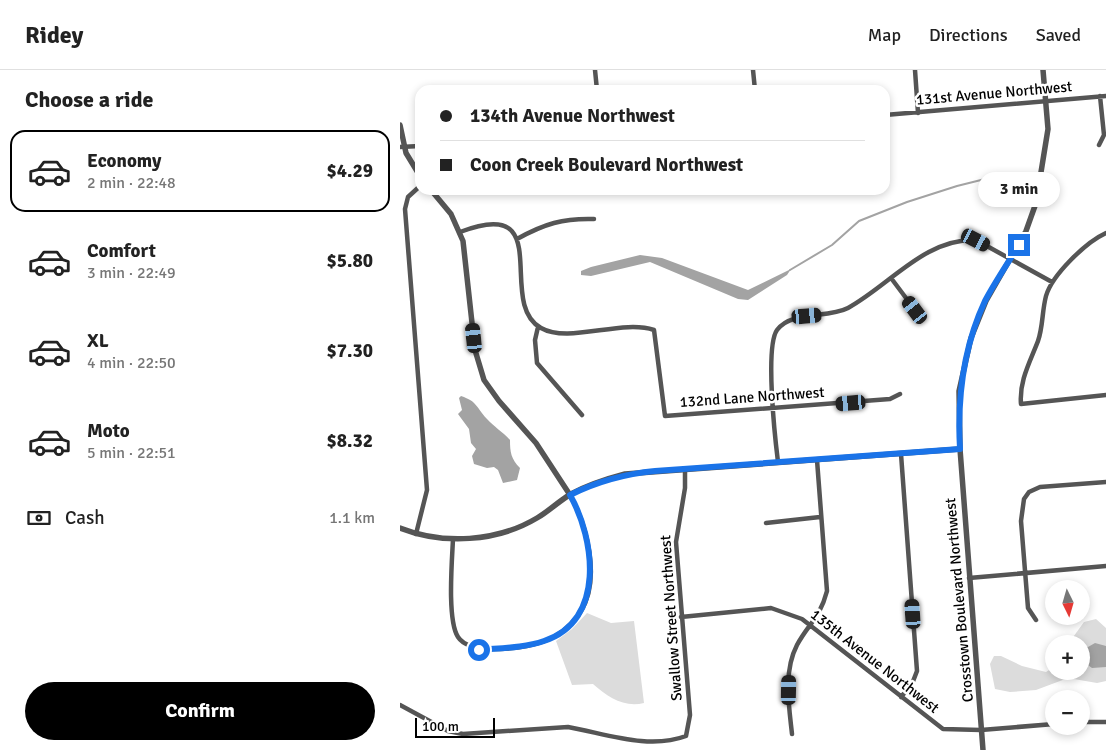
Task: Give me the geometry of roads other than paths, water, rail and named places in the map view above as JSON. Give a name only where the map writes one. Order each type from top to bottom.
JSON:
[{"type":"street","points":[[596,70],[597,85]]},
{"type":"street","points":[[753,70],[754,85]]},
{"type":"street","points":[[915,70],[918,113]]},
{"type":"street","name":"Crosstown Boulevard Northwest","points":[[983,750],[960,449],[959,398],[963,368],[986,301],[1026,231],[1036,203],[1048,129],[1043,70]]},
{"type":"street","points":[[1099,146],[1104,135],[1103,96]]},
{"type":"street","name":"131st Avenue Northwest","points":[[890,115],[1103,96]]},
{"type":"street","points":[[400,125],[402,147],[415,170]]},
{"type":"street","points":[[402,147],[415,146]]},
{"type":"street","points":[[415,191],[408,197],[405,209],[427,490],[416,534]]},
{"type":"street","points":[[435,195],[451,214],[460,232],[466,252],[475,350],[481,372],[490,389],[536,444],[580,513],[590,552],[590,582],[582,610],[556,635],[545,641],[522,646],[479,650],[462,643],[455,630],[451,588],[453,539]]},
{"type":"street","points":[[517,239],[546,225],[569,219],[594,219]]},
{"type":"street","points":[[460,232],[485,223],[493,223],[505,226],[517,239],[523,304],[526,316],[538,327],[535,347],[537,363],[582,415]]},
{"type":"street","points":[[1106,233],[1088,244],[1052,282],[1046,297],[1039,336],[1022,384],[1021,404],[1106,395]]},
{"type":"street","points":[[778,462],[771,349],[773,339],[780,328],[792,320],[847,308],[932,249],[964,239],[976,240],[1052,282]]},
{"type":"street","points":[[891,278],[915,310]]},
{"type":"street","name":"132nd Lane Northwest","points":[[538,327],[548,332],[557,333],[630,327],[654,330],[664,416],[774,410],[890,399],[900,394]]},
{"type":"street","points":[[400,528],[416,534],[453,539],[496,534],[514,529],[538,518],[570,495],[598,482],[625,474],[960,449]]},
{"type":"street","points":[[901,454],[917,671],[912,684],[902,697]]},
{"type":"street","points":[[792,734],[789,673],[797,645],[823,609],[827,591],[817,460]]},
{"type":"street","name":"Swallow Street Northwest","points":[[649,748],[670,746],[686,736],[690,715],[676,542],[685,488],[685,469]]},
{"type":"street","points":[[1036,620],[1028,608],[1021,521],[1024,499],[1029,492],[1040,487],[1106,482]]},
{"type":"street","points":[[766,523],[820,517]]},
{"type":"street","points":[[969,578],[1106,566]]},
{"type":"street","name":"135th Avenue Northwest","points":[[681,617],[770,608],[802,619],[943,729],[982,730],[1045,725]]},
{"type":"street","points":[[400,705],[448,731],[464,734],[568,727],[583,730],[616,744]]},
{"type":"street","points":[[1090,722],[1106,722]]},
{"type":"waterway","points":[[790,270],[832,245],[859,221],[907,202],[989,178],[1015,178],[1022,187]]}]
